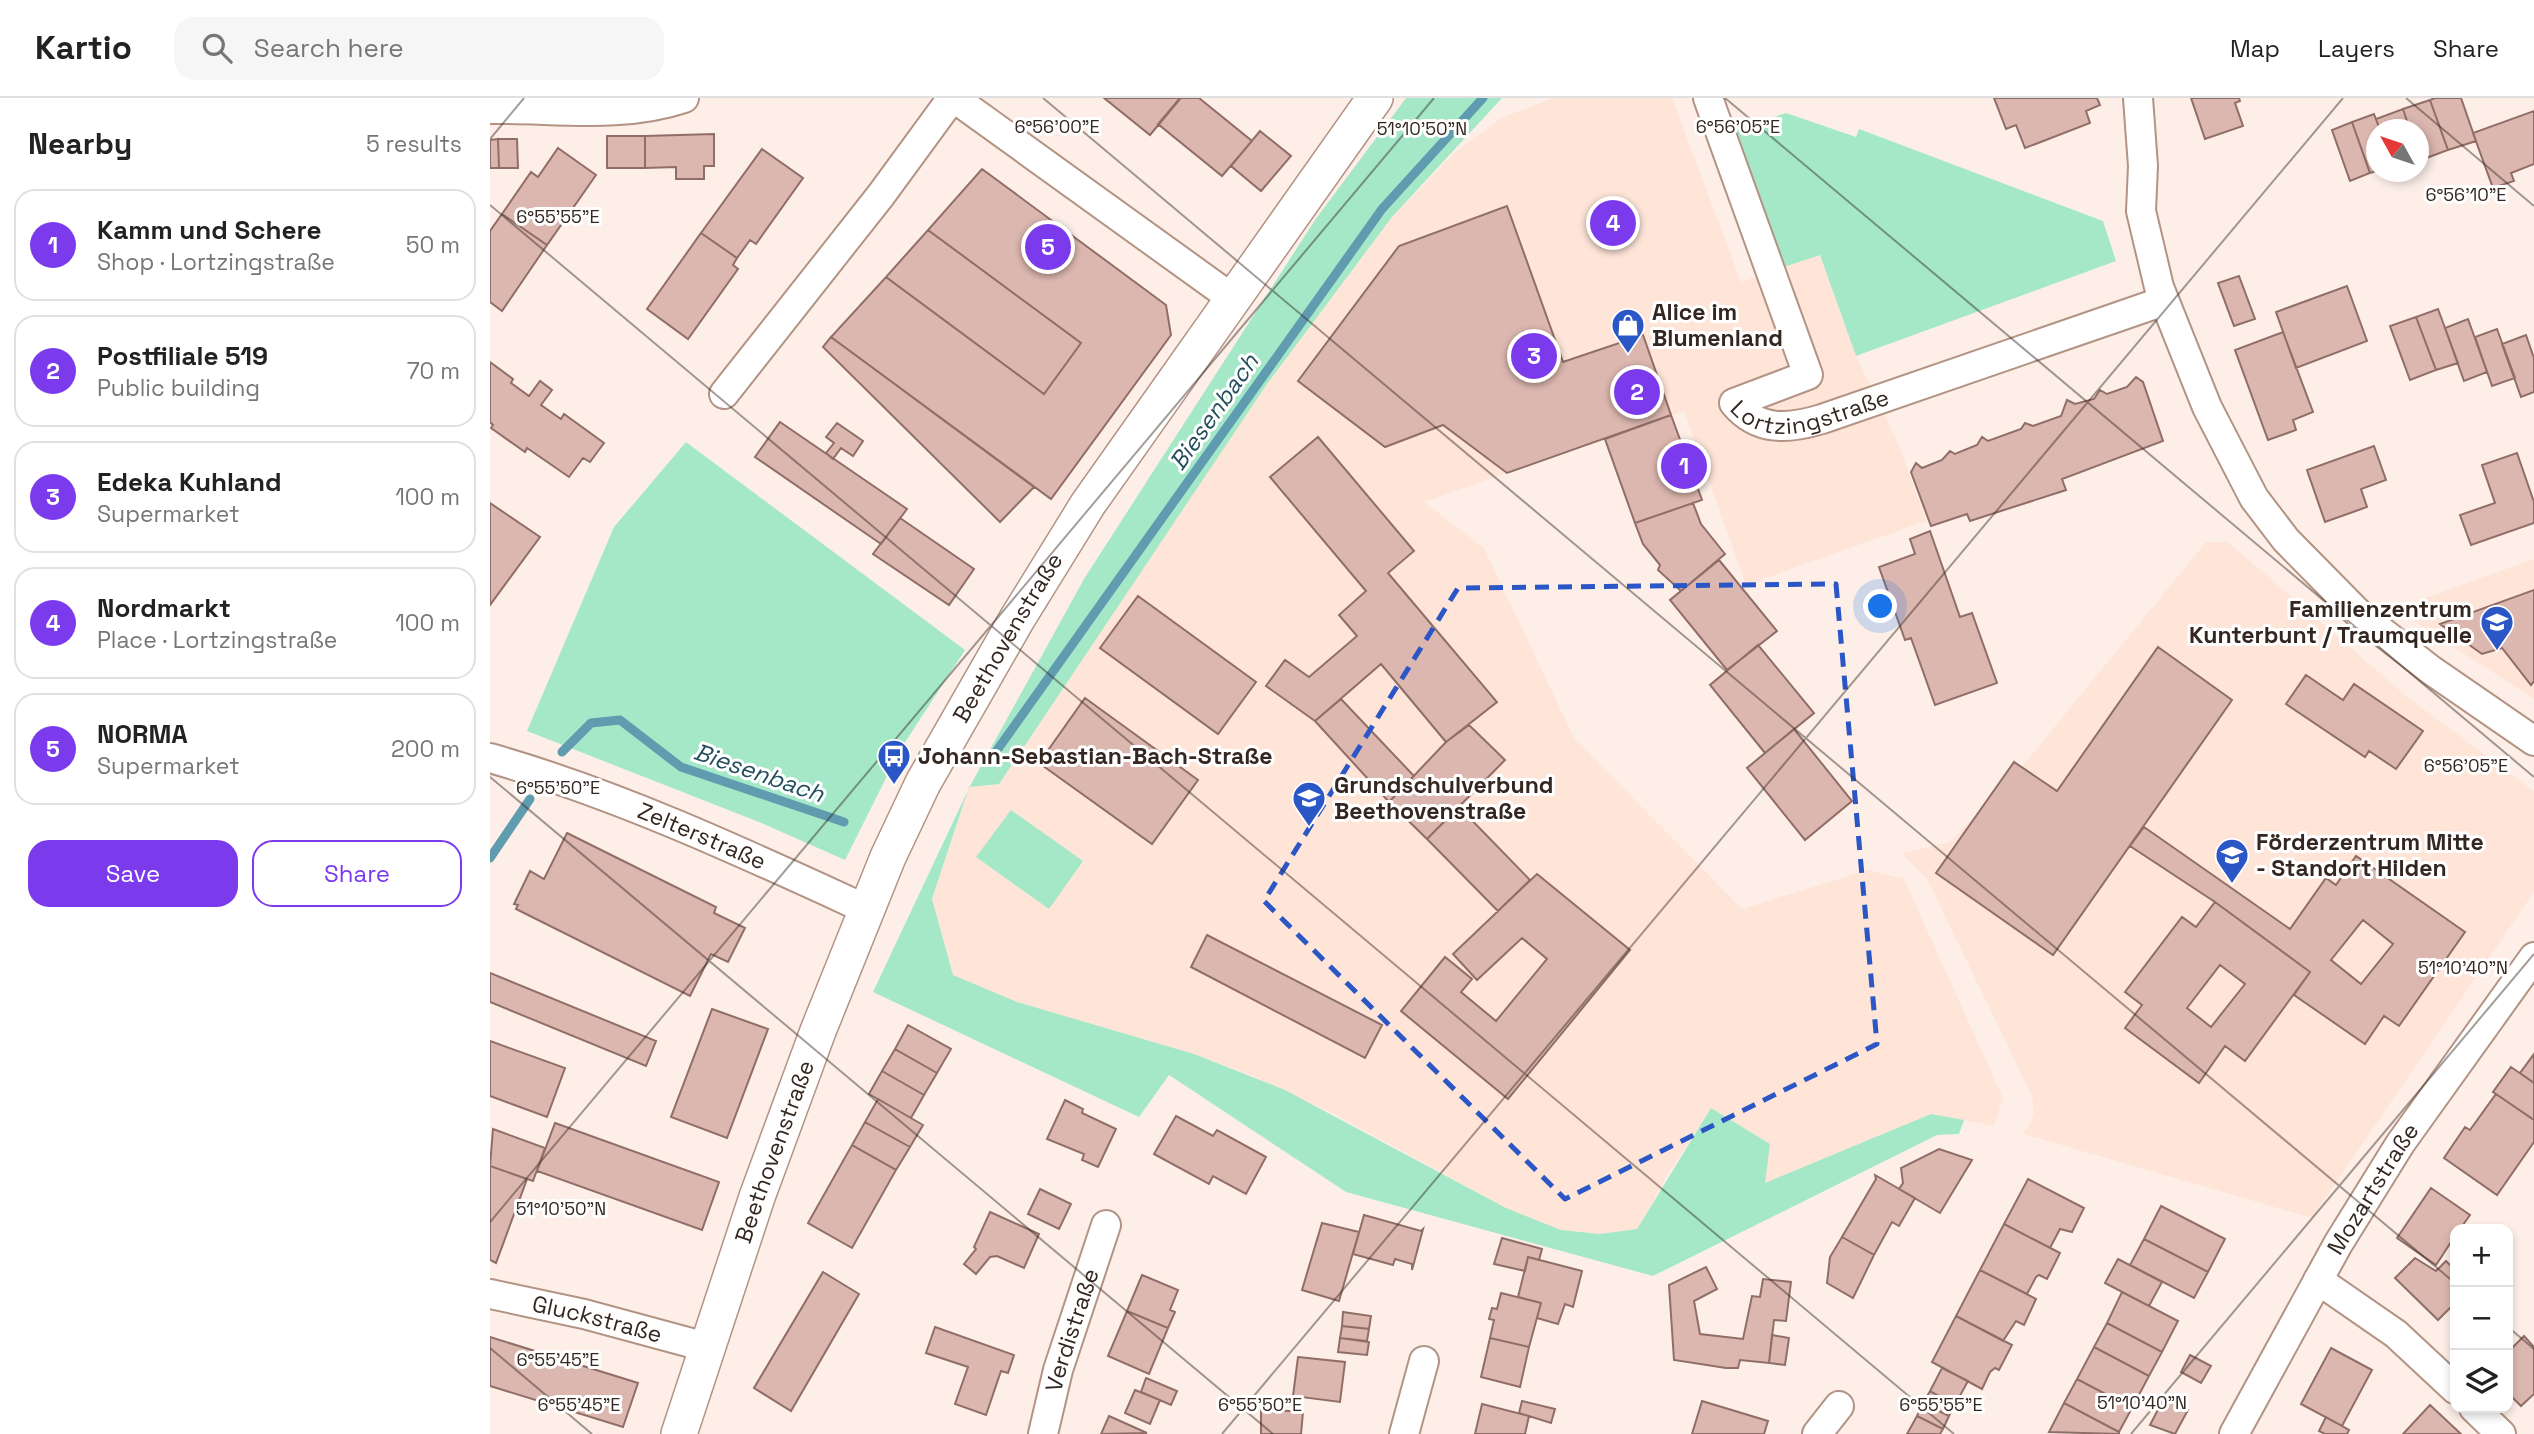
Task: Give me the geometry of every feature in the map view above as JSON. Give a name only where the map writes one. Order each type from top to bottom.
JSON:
[{"type":"street","points":[[490,109],[623,111],[653,108],[684,98]]},
{"type":"street","points":[[724,394],[881,195],[953,98],[1233,299]]},
{"type":"street","name":"Beethovenstraße","points":[[679,1434],[705,1347],[814,1043],[888,857],[923,783],[1017,619],[1088,504],[1375,98]]},
{"type":"street","name":"Lortzingstraße","points":[[1708,98],[1734,162],[1808,375],[1734,403],[1755,422],[1788,426],[1822,419],[2164,302]]},
{"type":"street","points":[[2138,98],[2143,166],[2141,211],[2164,302],[2207,407],[2254,498],[2286,540],[2328,585],[2383,634],[2534,741]]},
{"type":"street","name":"Zelterstraße","points":[[490,758],[537,771],[696,834],[868,910]]},
{"type":"street","name":"Mozartstraße","points":[[2234,1434],[2318,1280],[2400,1144],[2534,957]]},
{"type":"street","name":"Verdistraße","points":[[1043,1434],[1058,1370],[1106,1225]]},
{"type":"street","points":[[2318,1280],[2396,1334],[2450,1384]]},
{"type":"street","name":"Gluckstraße","points":[[490,1294],[584,1314],[705,1347]]},
{"type":"street","points":[[1404,1434],[1424,1361]]},
{"type":"street","points":[[1817,1434],[1839,1406]]},
{"type":"street","points":[[2479,1413],[2501,1434]]},
{"type":"highlighted area","points":[[1836,584],[1877,1044],[1565,1199],[1264,901],[1458,588]]},
{"type":"shaded area","name":"Grundschulverbund Beethovenstraße","points":[[1554,98],[1672,98],[1741,282],[1820,255],[1856,356],[1899,445],[1926,521],[1746,585],[1684,411],[1424,502],[1484,548],[1574,738],[1742,909],[1868,870],[1904,879],[2003,1098],[1994,1126],[1931,1114],[1765,1183],[1711,1108],[1668,1174],[1637,1229],[1600,1234],[1561,1230],[1506,1208],[1336,1115],[1248,1074],[1194,1054],[1016,1002],[953,975],[932,899],[969,786],[999,784],[1267,384],[1392,217],[1453,154],[1503,117]]},
{"type":"shaded area","name":"Förderzentrum Mitte - Standort Hilden","points":[[2206,542],[2228,542],[2411,700],[2534,791],[2534,892],[2312,1218],[2023,1134],[2034,1116],[2032,1096],[1927,879],[1902,853],[1950,842],[2024,764]]},
{"type":"shaded area","name":"Familienzentrum Kunterbunt / Traumquelle","points":[[2534,559],[2534,699],[2395,609]]},
{"type":"green space","points":[[1406,98],[1502,98],[1392,217],[1267,384],[999,784],[970,787],[1084,579],[1315,220]]},
{"type":"green space","points":[[1786,113],[1856,137],[1859,129],[2103,221],[2116,261],[1856,356],[1820,255],[1784,267],[1736,129]]},
{"type":"green space","points":[[686,442],[965,650],[900,750],[845,860],[759,822],[527,731],[614,527]]},
{"type":"green space","points":[[968,791],[932,899],[953,975],[1017,1002],[1194,1054],[1285,1090],[1506,1208],[1561,1230],[1600,1234],[1637,1229],[1711,1108],[1770,1144],[1765,1183],[1931,1114],[1964,1120],[1959,1134],[1937,1135],[1653,1276],[1346,1192],[1169,1075],[1139,1117],[873,992]]},
{"type":"green space","points":[[1011,810],[1083,861],[1049,909],[976,857]]},
{"type":"building","points":[[1104,98],[1179,98],[1180,99],[1150,135]]},
{"type":"building","points":[[1180,98],[1199,98],[1252,141],[1222,176],[1158,124]]},
{"type":"building","points":[[1994,98],[2097,98],[2100,105],[2086,111],[2090,123],[2025,148],[2016,125],[2006,129]]},
{"type":"building","points":[[2191,98],[2239,98],[2240,101],[2235,103],[2243,126],[2205,139]]},
{"type":"building","points":[[2461,98],[2476,141],[2448,150],[2430,100]]},
{"type":"building","points":[[2430,100],[2448,150],[2429,157],[2429,119],[2406,119],[2403,109]]},
{"type":"building","points":[[2403,109],[2406,119],[2376,119]]},
{"type":"building","points":[[2534,111],[2534,164],[2511,173],[2514,181],[2493,188],[2473,133]]},
{"type":"building","points":[[2374,114],[2376,119],[2366,119],[2366,162],[2352,122]]},
{"type":"building","points":[[2352,122],[2366,162],[2366,175],[2350,181],[2332,130]]},
{"type":"building","points":[[1260,131],[1291,156],[1261,191],[1231,166]]},
{"type":"building","points":[[714,134],[714,166],[704,166],[704,179],[676,179],[676,167],[645,168],[645,136]]},
{"type":"building","points":[[607,136],[645,136],[645,168],[607,168]]},
{"type":"building","points":[[498,139],[499,168],[490,168],[490,140]]},
{"type":"building","points":[[498,139],[517,139],[518,168],[499,168]]},
{"type":"building","points":[[558,148],[596,175],[547,245],[502,214],[531,172],[538,177]]},
{"type":"building","points":[[762,149],[803,178],[756,244],[750,240],[737,258],[701,233]]},
{"type":"building","points":[[982,169],[1166,305],[1171,335],[1051,499],[831,337],[886,277],[1044,394],[1081,343],[928,230]]},
{"type":"building","points":[[1507,206],[1563,362],[1643,335],[1671,415],[1507,473],[1443,425],[1385,447],[1298,381],[1399,246]]},
{"type":"building","points":[[502,214],[547,245],[502,311],[490,302],[490,231]]},
{"type":"building","points":[[928,230],[1081,343],[1044,394],[886,277]]},
{"type":"building","points":[[701,233],[737,258],[733,265],[738,269],[688,339],[647,309]]},
{"type":"building","points":[[2239,276],[2255,319],[2234,326],[2218,283]]},
{"type":"building","points":[[2347,286],[2367,341],[2296,368],[2276,312]]},
{"type":"building","points":[[2438,309],[2458,363],[2436,370],[2416,317]]},
{"type":"building","points":[[2416,317],[2436,370],[2410,380],[2390,326]]},
{"type":"building","points":[[2468,319],[2487,372],[2464,381],[2445,328]]},
{"type":"building","points":[[2497,329],[2515,378],[2492,386],[2475,337]]},
{"type":"building","points":[[2283,332],[2313,412],[2293,420],[2296,430],[2268,440],[2235,350]]},
{"type":"building","points":[[2526,335],[2534,358],[2534,392],[2521,397],[2502,344]]},
{"type":"building","points":[[831,337],[1034,487],[1000,522],[823,347]]},
{"type":"building","points":[[490,362],[513,379],[511,383],[529,396],[540,381],[552,390],[541,405],[561,419],[564,414],[604,443],[590,462],[583,458],[569,477],[527,448],[525,452],[491,428]]},
{"type":"building","points":[[2136,377],[2143,382],[2163,441],[2062,479],[2066,490],[1970,521],[1967,514],[1931,526],[1911,472],[1916,463],[1922,468],[1942,460],[1950,451],[1955,454],[1977,445],[1982,437],[1988,441],[2021,429],[2025,423],[2033,426],[2061,416],[2067,400],[2075,404],[2094,399],[2100,390],[2107,394],[2127,387]]},
{"type":"building","points":[[1671,415],[1702,500],[1635,523],[1605,439]]},
{"type":"building","points":[[780,422],[907,509],[881,544],[755,457]]},
{"type":"building","points":[[837,423],[863,441],[853,456],[841,448],[833,459],[826,453],[834,443],[826,437]]},
{"type":"building","points":[[1318,437],[1414,551],[1388,573],[1497,702],[1446,742],[1381,664],[1315,721],[1266,686],[1285,660],[1309,677],[1357,636],[1339,615],[1366,591],[1270,477]]},
{"type":"building","points":[[2374,446],[2386,480],[2361,489],[2367,507],[2325,522],[2307,470]]},
{"type":"building","points":[[2517,453],[2534,502],[2534,523],[2471,545],[2460,515],[2495,503],[2482,465]]},
{"type":"building","points":[[490,503],[540,537],[490,605]]},
{"type":"building","points":[[1693,503],[1701,524],[1725,554],[1681,591],[1658,570],[1660,565],[1643,544],[1635,523]]},
{"type":"building","points":[[900,518],[974,569],[949,605],[873,554]]},
{"type":"building","points":[[1930,531],[1960,617],[1972,613],[1997,683],[1935,705],[1911,638],[1905,640],[1879,567],[1915,554],[1910,539]]},
{"type":"building","points":[[1719,560],[1777,631],[1727,670],[1670,600]]},
{"type":"building","points":[[2534,590],[2534,681],[2531,685],[2502,648],[2482,654],[2440,624]]},
{"type":"building","points":[[1138,596],[1256,682],[1218,734],[1100,648]]},
{"type":"building","points":[[1758,645],[1814,713],[1765,753],[1710,685]]},
{"type":"building","points":[[2158,647],[2232,700],[2053,955],[1936,873],[2014,762],[2057,791]]},
{"type":"building","points":[[2306,675],[2343,700],[2354,684],[2423,731],[2396,769],[2369,751],[2365,757],[2286,704]]},
{"type":"building","points":[[1085,698],[1198,780],[1152,844],[1039,763]]},
{"type":"building","points":[[1341,699],[1414,776],[1389,802],[1315,721]]},
{"type":"building","points":[[1469,725],[1505,760],[1427,839],[1389,802],[1446,742]]},
{"type":"building","points":[[1794,729],[1852,801],[1805,840],[1747,768]]},
{"type":"building","points":[[1459,807],[1530,880],[1498,911],[1427,839]]},
{"type":"building","points":[[2144,827],[2290,929],[2326,878],[2336,885],[2356,856],[2465,932],[2399,1026],[2384,1016],[2365,1044],[2294,995],[2310,972],[2215,902],[2130,846]],"holes":[[[2363,920],[2393,944],[2361,984],[2331,960]]]},
{"type":"building","points":[[567,833],[716,907],[714,913],[745,928],[728,962],[711,954],[690,996],[516,909],[518,905],[514,904],[530,871],[544,879]]},
{"type":"building","points":[[1537,874],[1630,950],[1508,1099],[1401,1011],[1445,957],[1472,979],[1461,992],[1496,1021],[1547,959],[1522,938],[1477,980],[1453,954]]},
{"type":"building","points":[[2215,902],[2310,972],[2245,1061],[2225,1046],[2199,1083],[2125,1028],[2142,1005],[2125,992],[2182,917],[2196,927]],"holes":[[[2220,965],[2245,984],[2211,1027],[2187,1008]]]},
{"type":"building","points":[[1207,935],[1382,1025],[1365,1058],[1191,967]]},
{"type":"building","points":[[490,973],[656,1041],[646,1066],[490,1002]]},
{"type":"building","points":[[712,1009],[768,1029],[727,1138],[671,1117]]},
{"type":"building","points":[[908,1025],[951,1049],[937,1073],[895,1049]]},
{"type":"building","points":[[490,1041],[565,1068],[547,1117],[490,1096]]},
{"type":"building","points":[[895,1049],[937,1073],[924,1095],[882,1071]]},
{"type":"building","points":[[2534,1054],[2534,1083],[2520,1073]]},
{"type":"building","points":[[2511,1067],[2534,1083],[2534,1120],[2493,1092]]},
{"type":"building","points":[[882,1071],[924,1095],[911,1118],[869,1094]]},
{"type":"building","points":[[2496,1094],[2534,1120],[2534,1142],[2497,1195],[2444,1158],[2465,1127],[2470,1130]]},
{"type":"building","points":[[878,1099],[923,1125],[910,1147],[865,1122]]},
{"type":"building","points":[[1065,1100],[1083,1109],[1082,1113],[1116,1129],[1098,1167],[1082,1160],[1084,1154],[1047,1139]]},
{"type":"building","points":[[1176,1116],[1213,1136],[1217,1130],[1266,1157],[1246,1194],[1213,1176],[1209,1184],[1154,1154]]},
{"type":"building","points":[[865,1122],[910,1147],[896,1170],[852,1145]]},
{"type":"building","points":[[555,1123],[719,1182],[702,1230],[537,1171]]},
{"type":"building","points":[[493,1129],[545,1148],[533,1181],[490,1166]]},
{"type":"building","points":[[852,1145],[896,1170],[852,1248],[808,1223]]},
{"type":"building","points":[[1939,1149],[1972,1160],[1940,1213],[1899,1189],[1903,1183],[1901,1168]]},
{"type":"building","points":[[490,1166],[527,1179],[496,1263],[490,1260]]},
{"type":"building","points":[[1875,1175],[1915,1198],[1899,1226],[1892,1222],[1874,1255],[1842,1237],[1876,1179]]},
{"type":"building","points":[[2028,1179],[2084,1208],[2072,1232],[2060,1229],[2050,1248],[2004,1224]]},
{"type":"building","points":[[2431,1188],[2470,1215],[2464,1224],[2450,1224],[2450,1244],[2436,1265],[2397,1238]]},
{"type":"building","points":[[1040,1189],[1071,1204],[1059,1229],[1028,1214]]},
{"type":"building","points":[[2161,1206],[2225,1239],[2208,1272],[2144,1239]]},
{"type":"building","points":[[990,1212],[1039,1234],[1024,1268],[997,1256],[990,1257],[976,1274],[964,1264],[976,1249],[974,1247]]},
{"type":"building","points":[[1364,1215],[1421,1231],[1423,1229],[1412,1270],[1412,1264],[1395,1259],[1393,1265],[1353,1254]]},
{"type":"building","points":[[1322,1223],[1359,1232],[1339,1301],[1302,1290]]},
{"type":"building","points":[[2004,1224],[2060,1253],[2047,1279],[2039,1275],[2036,1277],[2027,1294],[1980,1270]]},
{"type":"building","points":[[1842,1237],[1874,1255],[1853,1298],[1827,1283],[1830,1257]]},
{"type":"building","points":[[1502,1238],[1542,1249],[1539,1260],[1528,1257],[1525,1271],[1494,1264]]},
{"type":"building","points":[[2144,1239],[2208,1272],[2194,1298],[2130,1265]]},
{"type":"building","points":[[1528,1257],[1582,1271],[1573,1307],[1565,1304],[1558,1324],[1537,1318],[1541,1303],[1518,1297]]},
{"type":"building","points":[[2415,1258],[2436,1271],[2446,1261],[2450,1265],[2450,1308],[2438,1320],[2395,1278]]},
{"type":"building","points":[[2118,1259],[2162,1282],[2149,1306],[2105,1283]]},
{"type":"building","points":[[1706,1267],[1717,1289],[1694,1301],[1700,1334],[1743,1339],[1752,1296],[1760,1297],[1763,1279],[1791,1282],[1786,1321],[1774,1320],[1769,1363],[1740,1360],[1738,1368],[1726,1368],[1674,1360],[1669,1285]]},
{"type":"building","points":[[1980,1270],[2036,1299],[2024,1325],[2016,1321],[2003,1341],[1956,1316]]},
{"type":"building","points":[[823,1272],[859,1294],[791,1411],[754,1388]]},
{"type":"building","points":[[1142,1275],[1178,1290],[1170,1310],[1175,1312],[1168,1328],[1127,1311]]},
{"type":"building","points":[[2122,1292],[2178,1321],[2162,1352],[2107,1323]]},
{"type":"building","points":[[1501,1293],[1541,1303],[1529,1347],[1490,1338],[1494,1320],[1489,1319],[1492,1308],[1497,1309]]},
{"type":"building","points":[[1127,1311],[1168,1328],[1149,1374],[1108,1356]]},
{"type":"building","points":[[1343,1312],[1371,1316],[1369,1329],[1342,1326]]},
{"type":"building","points":[[1956,1316],[2012,1345],[1999,1370],[1995,1368],[1990,1372],[1982,1389],[1932,1362]]},
{"type":"building","points":[[2107,1323],[2162,1352],[2149,1376],[2094,1347]]},
{"type":"building","points":[[1342,1326],[1369,1329],[1367,1341],[1340,1338]]},
{"type":"building","points":[[935,1327],[1014,1355],[1008,1373],[1001,1371],[986,1415],[955,1404],[968,1367],[926,1353]]},
{"type":"building","points":[[1772,1335],[1789,1338],[1785,1365],[1769,1363]]},
{"type":"building","points":[[2524,1336],[2534,1347],[2534,1394],[2521,1406],[2513,1398],[2513,1347]]},
{"type":"building","points":[[490,1337],[638,1383],[623,1427],[490,1386]]},
{"type":"building","points":[[1340,1338],[1369,1342],[1367,1355],[1338,1352]]},
{"type":"building","points":[[1490,1338],[1529,1347],[1520,1387],[1481,1377]]},
{"type":"building","points":[[2094,1347],[2149,1376],[2132,1408],[2077,1379]]},
{"type":"building","points":[[2331,1348],[2372,1370],[2342,1426],[2301,1404]]},
{"type":"building","points":[[2190,1355],[2211,1366],[2201,1383],[2181,1372]]},
{"type":"building","points":[[1298,1357],[1345,1362],[1340,1402],[1293,1396]]},
{"type":"building","points":[[1942,1368],[1968,1381],[1955,1405],[1930,1391]]},
{"type":"building","points":[[1146,1378],[1177,1391],[1171,1405],[1141,1392]]},
{"type":"building","points":[[2077,1379],[2132,1408],[2119,1432],[2064,1403]]},
{"type":"building","points":[[1135,1390],[1160,1400],[1150,1424],[1125,1413]]},
{"type":"building","points":[[1930,1391],[1955,1405],[1949,1416],[1923,1403]]},
{"type":"building","points":[[2164,1398],[2188,1410],[2175,1434],[2150,1425]]},
{"type":"building","points":[[1522,1401],[1555,1409],[1551,1423],[1519,1413]]},
{"type":"building","points":[[1702,1401],[1768,1421],[1764,1434],[1692,1434]]},
{"type":"building","points":[[1923,1403],[1949,1416],[1943,1429],[1917,1416]]},
{"type":"building","points":[[2064,1403],[2119,1432],[2119,1434],[2049,1432]]},
{"type":"building","points":[[1482,1404],[1529,1416],[1525,1434],[1475,1434]]},
{"type":"building","points":[[2430,1405],[2461,1434],[2403,1434]]},
{"type":"building","points":[[1261,1409],[1303,1412],[1301,1434],[1261,1434]]},
{"type":"building","points":[[1109,1416],[1147,1433],[1101,1434]]},
{"type":"building","points":[[1917,1416],[1943,1429],[1940,1434],[1907,1434]]},
{"type":"building","points":[[2326,1417],[2349,1430],[2347,1434],[2325,1434],[2319,1431]]},
{"type":"waterway","name":"Biesenbach","points":[[990,760],[1382,209],[1483,98]]},
{"type":"waterway","name":"Biesenbach","points":[[562,752],[591,723],[620,720],[681,767],[844,822]]},
{"type":"waterway","name":"Biesenbach","points":[[490,858],[530,799]]},
{"type":"place","name":"Nordmarkt","points":[[1613,223]]},
{"type":"place","name":"NORMA","points":[[1048,247]]},
{"type":"place","name":"Alice im Blumenland","points":[[1628,355]]},
{"type":"place","name":"Edeka Kuhland","points":[[1534,356]]},
{"type":"place","name":"Postfiliale 519","points":[[1637,392]]},
{"type":"place","name":"Kamm und Schere","points":[[1684,466]]},
{"type":"place","name":"Familienzentrum Kunterbunt / Traumquelle","points":[[2497,652]]},
{"type":"place","name":"Johann-Sebastian-Bach-Straße","points":[[894,786]]},
{"type":"place","name":"Grundschulverbund Beethovenstraße","points":[[1309,828]]},
{"type":"place","name":"Förderzentrum Mitte - Standort Hilden","points":[[2232,885]]}]
